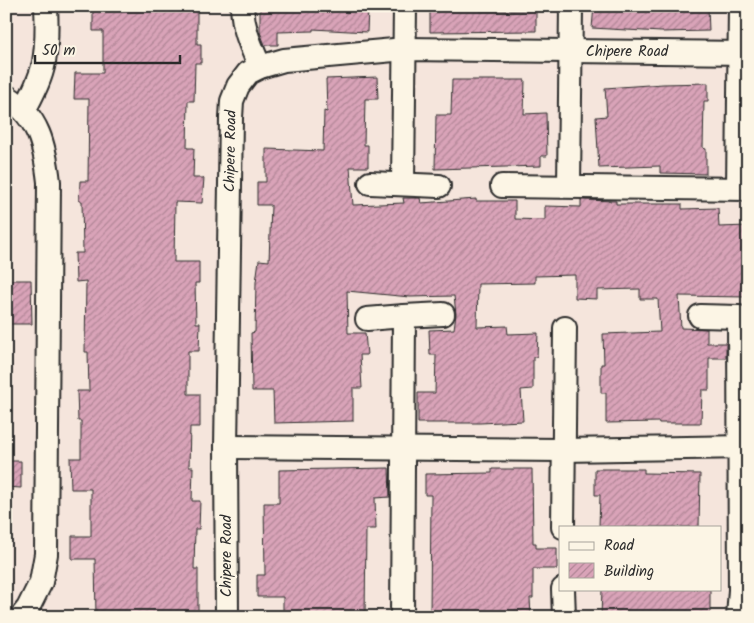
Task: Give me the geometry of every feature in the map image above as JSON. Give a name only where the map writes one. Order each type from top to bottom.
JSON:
[{"type":"street","points":[[24,111],[44,63],[47,40],[46,6]]},
{"type":"street","points":[[242,6],[243,22],[248,41],[260,67]]},
{"type":"street","points":[[402,184],[405,6]]},
{"type":"street","points":[[569,186],[571,6]]},
{"type":"street","points":[[502,186],[743,188],[743,53],[740,6]]},
{"type":"street","name":"Chipere Road","points":[[227,617],[226,447],[232,101],[238,86],[248,73],[260,67],[284,60],[405,49],[743,53]]},
{"type":"street","points":[[6,96],[34,122],[45,150],[49,182],[46,554],[41,582],[28,608],[21,617]]},
{"type":"street","points":[[370,183],[439,186]]},
{"type":"street","points":[[367,319],[443,314]]},
{"type":"street","points":[[402,617],[404,316]]},
{"type":"street","points":[[700,316],[743,316],[743,447],[738,617]]},
{"type":"street","points":[[563,526],[565,328]]},
{"type":"street","points":[[226,447],[563,450],[743,447]]},
{"type":"street","points":[[563,590],[564,617]]},
{"type":"building","points":[[260,6],[368,9],[367,32],[313,29],[313,31],[278,32],[278,45],[265,45],[260,32]]},
{"type":"building","points":[[594,6],[646,6],[646,9],[708,7],[709,31],[661,32],[592,28]]},
{"type":"building","points":[[93,7],[134,7],[134,10],[197,10],[197,44],[201,44],[201,63],[195,63],[194,101],[188,101],[187,148],[194,148],[193,178],[204,178],[202,203],[175,202],[174,262],[199,262],[199,283],[195,283],[196,323],[200,323],[199,351],[188,351],[188,394],[200,394],[200,427],[190,427],[189,467],[193,467],[192,501],[200,501],[199,529],[195,529],[194,569],[198,569],[198,617],[96,617],[95,559],[72,559],[72,536],[91,536],[91,489],[71,489],[70,458],[81,458],[81,421],[78,421],[77,391],[89,391],[88,352],[85,352],[86,281],[76,282],[75,253],[83,253],[82,201],[79,201],[80,181],[88,181],[89,99],[74,99],[75,73],[103,73],[103,31],[93,31]]},
{"type":"building","points":[[480,8],[480,11],[536,10],[536,31],[430,32],[430,9]]},
{"type":"building","points":[[377,77],[378,99],[365,99],[364,145],[368,145],[368,167],[350,167],[353,205],[404,203],[403,198],[420,198],[421,203],[476,199],[476,201],[515,201],[515,219],[545,220],[545,206],[581,207],[581,200],[616,201],[616,204],[682,204],[682,209],[718,208],[719,227],[748,226],[748,297],[679,296],[681,328],[707,329],[707,343],[726,343],[726,358],[709,358],[709,390],[702,390],[701,423],[606,423],[606,393],[601,393],[601,364],[604,364],[603,334],[660,332],[658,299],[640,299],[640,289],[597,290],[597,299],[575,298],[575,275],[535,276],[535,283],[478,284],[477,327],[507,326],[508,334],[538,333],[537,357],[533,357],[533,389],[521,390],[523,421],[418,423],[418,393],[435,393],[436,355],[430,355],[429,330],[454,329],[456,314],[454,296],[410,297],[347,291],[348,333],[365,333],[367,355],[360,355],[362,388],[353,388],[353,421],[274,423],[273,391],[252,391],[251,333],[255,332],[256,282],[259,260],[269,261],[271,205],[257,205],[257,182],[266,182],[266,149],[323,151],[324,111],[327,112],[326,79]]},
{"type":"building","points":[[452,80],[525,80],[524,114],[546,113],[547,156],[541,156],[541,166],[435,169],[436,115],[451,115]]},
{"type":"building","points":[[708,83],[708,101],[704,101],[703,148],[706,149],[706,174],[660,173],[660,166],[599,168],[596,117],[607,116],[605,88]]},
{"type":"building","points":[[6,280],[31,280],[32,324],[6,324]]},
{"type":"building","points":[[6,461],[21,461],[21,488],[6,487]]},
{"type":"building","points":[[389,468],[390,497],[375,498],[376,529],[366,529],[365,617],[283,617],[283,597],[257,597],[257,575],[265,575],[264,503],[279,503],[279,470]]},
{"type":"building","points":[[492,469],[532,469],[533,543],[536,543],[536,548],[557,548],[557,569],[533,569],[533,598],[530,598],[531,617],[430,617],[431,495],[425,495],[425,474],[492,473]]},
{"type":"building","points":[[595,469],[644,469],[644,473],[700,474],[699,526],[599,526],[600,495],[595,495]]},
{"type":"building","points":[[602,590],[710,590],[710,617],[601,617]]}]
